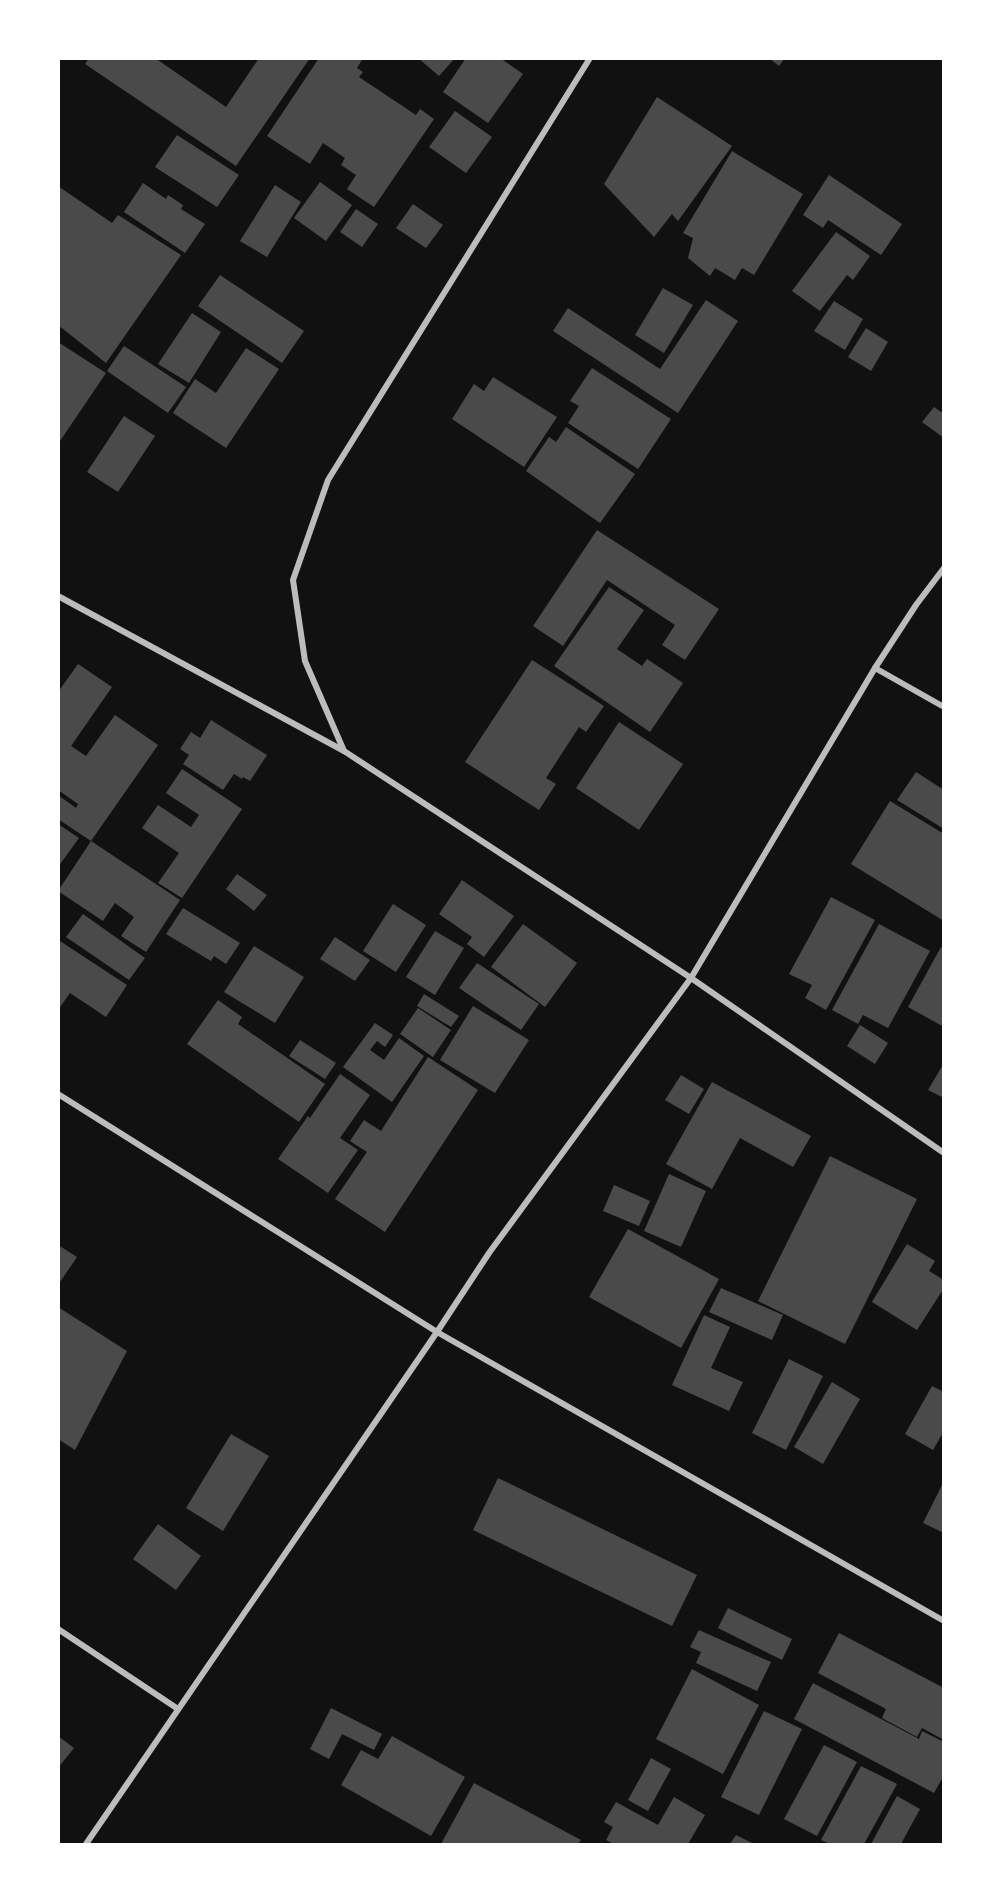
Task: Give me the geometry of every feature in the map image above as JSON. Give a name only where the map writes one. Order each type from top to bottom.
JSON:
[{"type":"street","points":[[344,751],[305,661],[293,580],[328,480],[590,58]]},
{"type":"street","points":[[86,1845],[489,1253],[691,978],[875,668],[916,605],[944,568]]},
{"type":"street","points":[[58,596],[344,751],[691,978],[944,1153]]},
{"type":"street","points":[[875,668],[944,707]]},
{"type":"street","points":[[58,1094],[437,1332],[944,1621]]},
{"type":"street","points":[[58,1629],[178,1709]]},
{"type":"building","points":[[89,58],[155,58],[226,107],[259,58],[310,58],[236,166],[85,64]]},
{"type":"building","points":[[319,58],[363,58],[357,68],[363,72],[359,77],[416,115],[420,109],[434,119],[374,207],[347,189],[356,175],[341,165],[345,158],[323,143],[310,164],[267,136]]},
{"type":"building","points":[[418,58],[455,58],[439,76]]},
{"type":"building","points":[[466,58],[500,58],[523,74],[488,123],[443,92]]},
{"type":"building","points":[[769,58],[785,58],[779,66]]},
{"type":"building","points":[[657,97],[732,146],[678,221],[672,214],[654,237],[604,184]]},
{"type":"building","points":[[455,111],[492,137],[466,173],[429,147]]},
{"type":"building","points":[[177,135],[239,175],[217,207],[155,167]]},
{"type":"building","points":[[732,151],[803,194],[754,275],[742,268],[735,280],[715,268],[710,276],[688,258],[693,238],[683,233]]},
{"type":"building","points":[[829,175],[902,224],[881,255],[828,220],[823,228],[803,215]]},
{"type":"building","points":[[320,182],[352,205],[326,241],[294,218]]},
{"type":"building","points":[[143,183],[166,199],[168,195],[183,205],[181,209],[205,224],[185,253],[124,212]]},
{"type":"building","points":[[275,185],[301,202],[267,257],[240,241]]},
{"type":"building","points":[[58,186],[112,223],[118,215],[181,255],[106,363],[58,325]]},
{"type":"building","points":[[413,204],[443,225],[426,248],[396,228]]},
{"type":"building","points":[[356,209],[378,224],[362,247],[340,232]]},
{"type":"building","points":[[836,232],[870,256],[853,280],[847,275],[820,311],[792,291]]},
{"type":"building","points":[[220,275],[304,331],[282,363],[198,306]]},
{"type":"building","points":[[663,288],[693,305],[664,353],[635,335]]},
{"type":"building","points":[[706,300],[738,321],[678,413],[553,331],[568,308],[660,369]]},
{"type":"building","points":[[834,301],[863,319],[845,350],[814,331]]},
{"type":"building","points":[[192,313],[221,332],[189,383],[158,364]]},
{"type":"building","points":[[866,328],[888,342],[871,371],[848,357]]},
{"type":"building","points":[[58,342],[106,373],[58,444]]},
{"type":"building","points":[[124,346],[186,387],[168,413],[107,371]]},
{"type":"building","points":[[246,348],[279,369],[226,448],[173,413],[195,379],[216,393]]},
{"type":"building","points":[[592,368],[671,419],[638,469],[568,423],[579,406],[570,401]]},
{"type":"building","points":[[493,377],[557,417],[524,467],[452,419],[474,384],[484,391]]},
{"type":"building","points":[[934,407],[944,414],[944,438],[922,422]]},
{"type":"building","points":[[124,416],[155,436],[118,492],[87,472]]},
{"type":"building","points":[[566,427],[635,474],[600,523],[526,471],[549,437],[556,442]]},
{"type":"building","points":[[597,530],[719,609],[685,660],[662,645],[675,625],[607,580],[563,646],[533,626]]},
{"type":"building","points":[[609,587],[644,610],[617,649],[642,666],[647,659],[683,683],[650,732],[554,666]]},
{"type":"building","points":[[532,660],[604,706],[586,732],[579,727],[546,778],[556,784],[539,810],[465,762]]},
{"type":"building","points":[[78,664],[112,687],[71,746],[86,756],[115,715],[158,745],[91,841],[58,819],[58,795],[76,808],[78,804],[58,790],[58,692]]},
{"type":"building","points":[[211,720],[267,755],[250,781],[234,774],[223,790],[183,764],[189,755],[180,749],[191,732],[200,738]]},
{"type":"building","points":[[619,722],[683,764],[639,830],[576,788]]},
{"type":"building","points":[[182,769],[242,809],[182,898],[158,883],[179,853],[142,828],[158,805],[191,827],[199,815],[166,793]]},
{"type":"building","points":[[916,772],[944,790],[944,829],[897,800]]},
{"type":"building","points":[[890,801],[944,834],[944,921],[851,864]]},
{"type":"building","points":[[58,824],[79,838],[58,867]]},
{"type":"building","points":[[91,841],[180,900],[146,952],[121,936],[134,917],[115,903],[103,921],[58,891]]},
{"type":"building","points":[[237,874],[267,895],[254,911],[226,889]]},
{"type":"building","points":[[462,880],[514,916],[484,957],[467,944],[472,937],[439,914]]},
{"type":"building","points":[[831,897],[875,920],[826,1010],[805,998],[812,985],[789,974]]},
{"type":"building","points":[[393,904],[426,925],[396,972],[363,951]]},
{"type":"building","points":[[183,908],[240,943],[226,964],[214,956],[211,961],[166,934]]},
{"type":"building","points":[[83,914],[145,958],[129,980],[66,937]]},
{"type":"building","points":[[523,924],[577,963],[545,1007],[491,967]]},
{"type":"building","points":[[879,924],[930,951],[888,1028],[863,1015],[858,1024],[832,1010]]},
{"type":"building","points":[[435,931],[464,948],[435,995],[406,977]]},
{"type":"building","points":[[335,937],[370,960],[355,981],[320,959]]},
{"type":"building","points":[[60,941],[127,985],[106,1017],[70,993],[58,1010],[58,944]]},
{"type":"building","points":[[254,946],[304,977],[275,1023],[224,992]]},
{"type":"building","points":[[941,947],[944,949],[944,1027],[908,1007]]},
{"type":"building","points":[[477,963],[539,1004],[521,1030],[459,988]]},
{"type":"building","points":[[424,994],[459,1016],[451,1027],[417,1006]]},
{"type":"building","points":[[218,1000],[242,1017],[238,1024],[325,1084],[299,1122],[187,1044]]},
{"type":"building","points":[[473,1006],[529,1040],[495,1093],[440,1060]]},
{"type":"building","points":[[418,1008],[451,1030],[433,1057],[400,1034]]},
{"type":"building","points":[[375,1023],[393,1035],[385,1047],[377,1041],[370,1050],[384,1060],[399,1038],[424,1056],[392,1102],[343,1067]]},
{"type":"building","points":[[860,1025],[888,1043],[875,1064],[847,1046]]},
{"type":"building","points":[[300,1040],[336,1063],[325,1079],[289,1056]]},
{"type":"building","points":[[428,1057],[478,1090],[385,1232],[335,1199],[367,1152],[350,1141],[364,1120],[381,1131]]},
{"type":"building","points":[[944,1063],[944,1098],[928,1090]]},
{"type":"building","points":[[340,1074],[370,1095],[340,1138],[358,1150],[328,1193],[278,1159]]},
{"type":"building","points":[[681,1075],[704,1089],[689,1114],[665,1100]]},
{"type":"building","points":[[712,1082],[811,1136],[793,1167],[740,1138],[712,1189],[666,1164]]},
{"type":"building","points":[[830,1156],[917,1199],[845,1344],[758,1301]]},
{"type":"building","points":[[669,1174],[706,1191],[681,1247],[644,1231]]},
{"type":"building","points":[[614,1185],[650,1201],[639,1226],[603,1211]]},
{"type":"building","points":[[628,1229],[719,1279],[681,1348],[589,1297]]},
{"type":"building","points":[[907,1244],[935,1261],[929,1271],[944,1280],[944,1288],[917,1330],[872,1302]]},
{"type":"building","points":[[58,1245],[77,1257],[58,1285]]},
{"type":"building","points":[[721,1288],[783,1315],[772,1340],[709,1312]]},
{"type":"building","points":[[58,1307],[127,1351],[75,1450],[58,1439]]},
{"type":"building","points":[[704,1315],[730,1327],[711,1368],[743,1382],[729,1411],[672,1385]]},
{"type":"building","points":[[789,1359],[823,1376],[786,1450],[752,1433]]},
{"type":"building","points":[[832,1382],[860,1399],[823,1464],[794,1447]]},
{"type":"building","points":[[932,1386],[944,1392],[944,1431],[933,1450],[905,1434]]},
{"type":"building","points":[[231,1434],[269,1456],[223,1531],[186,1508]]},
{"type":"building","points":[[498,1478],[697,1575],[672,1626],[473,1530]]},
{"type":"building","points":[[944,1481],[944,1533],[923,1523]]},
{"type":"building","points":[[158,1524],[201,1556],[176,1590],[133,1559]]},
{"type":"building","points":[[728,1608],[792,1639],[782,1660],[718,1628]]},
{"type":"building","points":[[699,1630],[771,1662],[757,1691],[696,1663],[701,1652],[690,1647]]},
{"type":"building","points":[[839,1633],[944,1688],[944,1740],[922,1728],[917,1737],[882,1718],[886,1709],[818,1673]]},
{"type":"building","points":[[692,1669],[759,1705],[723,1774],[656,1739]]},
{"type":"building","points":[[813,1683],[919,1739],[922,1731],[944,1742],[944,1775],[934,1793],[794,1719]]},
{"type":"building","points":[[331,1708],[382,1734],[374,1750],[342,1734],[329,1759],[310,1749]]},
{"type":"building","points":[[764,1711],[802,1729],[759,1815],[721,1797]]},
{"type":"building","points":[[58,1736],[74,1748],[58,1768]]},
{"type":"building","points":[[392,1736],[465,1777],[431,1836],[341,1785],[361,1750],[378,1759]]},
{"type":"building","points":[[824,1745],[857,1762],[817,1836],[784,1819]]},
{"type":"building","points":[[651,1758],[671,1769],[648,1811],[628,1800]]},
{"type":"building","points":[[861,1766],[897,1784],[864,1844],[830,1844],[821,1840]]},
{"type":"building","points":[[474,1783],[581,1840],[578,1844],[441,1844]]},
{"type":"building","points":[[897,1796],[920,1809],[901,1844],[871,1844]]},
{"type":"building","points":[[674,1797],[705,1815],[688,1844],[614,1844],[606,1840],[613,1827],[604,1822],[616,1802],[658,1825]]},
{"type":"building","points":[[736,1835],[754,1844],[730,1844]]}]
